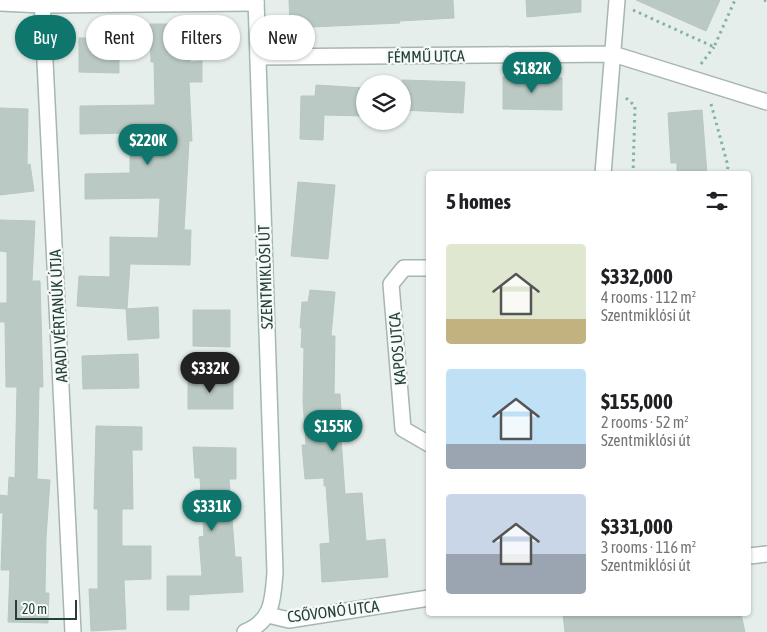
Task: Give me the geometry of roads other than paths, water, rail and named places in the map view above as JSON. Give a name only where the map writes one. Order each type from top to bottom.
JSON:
[{"type":"street","points":[[604,171],[617,0]]},
{"type":"street","points":[[0,3],[256,1]]},
{"type":"street","name":"SZENTMIKLÓSI ÚT","points":[[256,1],[256,15]]},
{"type":"street","name":"ARADI VÉRTANÚK ÚTJA","points":[[42,2],[73,632]]},
{"type":"street","name":"FÉMMŰ UTCA","points":[[315,57],[613,54],[767,102]]},
{"type":"street","name":"SZENTMIKLÓSI ÚT","points":[[258,60],[274,572],[273,596],[268,615]]},
{"type":"street","name":"KAPOS UTCA","points":[[426,268],[404,268],[391,284],[403,429],[426,442]]},
{"type":"street","points":[[751,556],[767,554]]},
{"type":"street","name":"CSŐVONÓ UTCA","points":[[268,615],[289,620],[426,598]]},
{"type":"street","points":[[245,632],[259,625],[268,615]]}]
